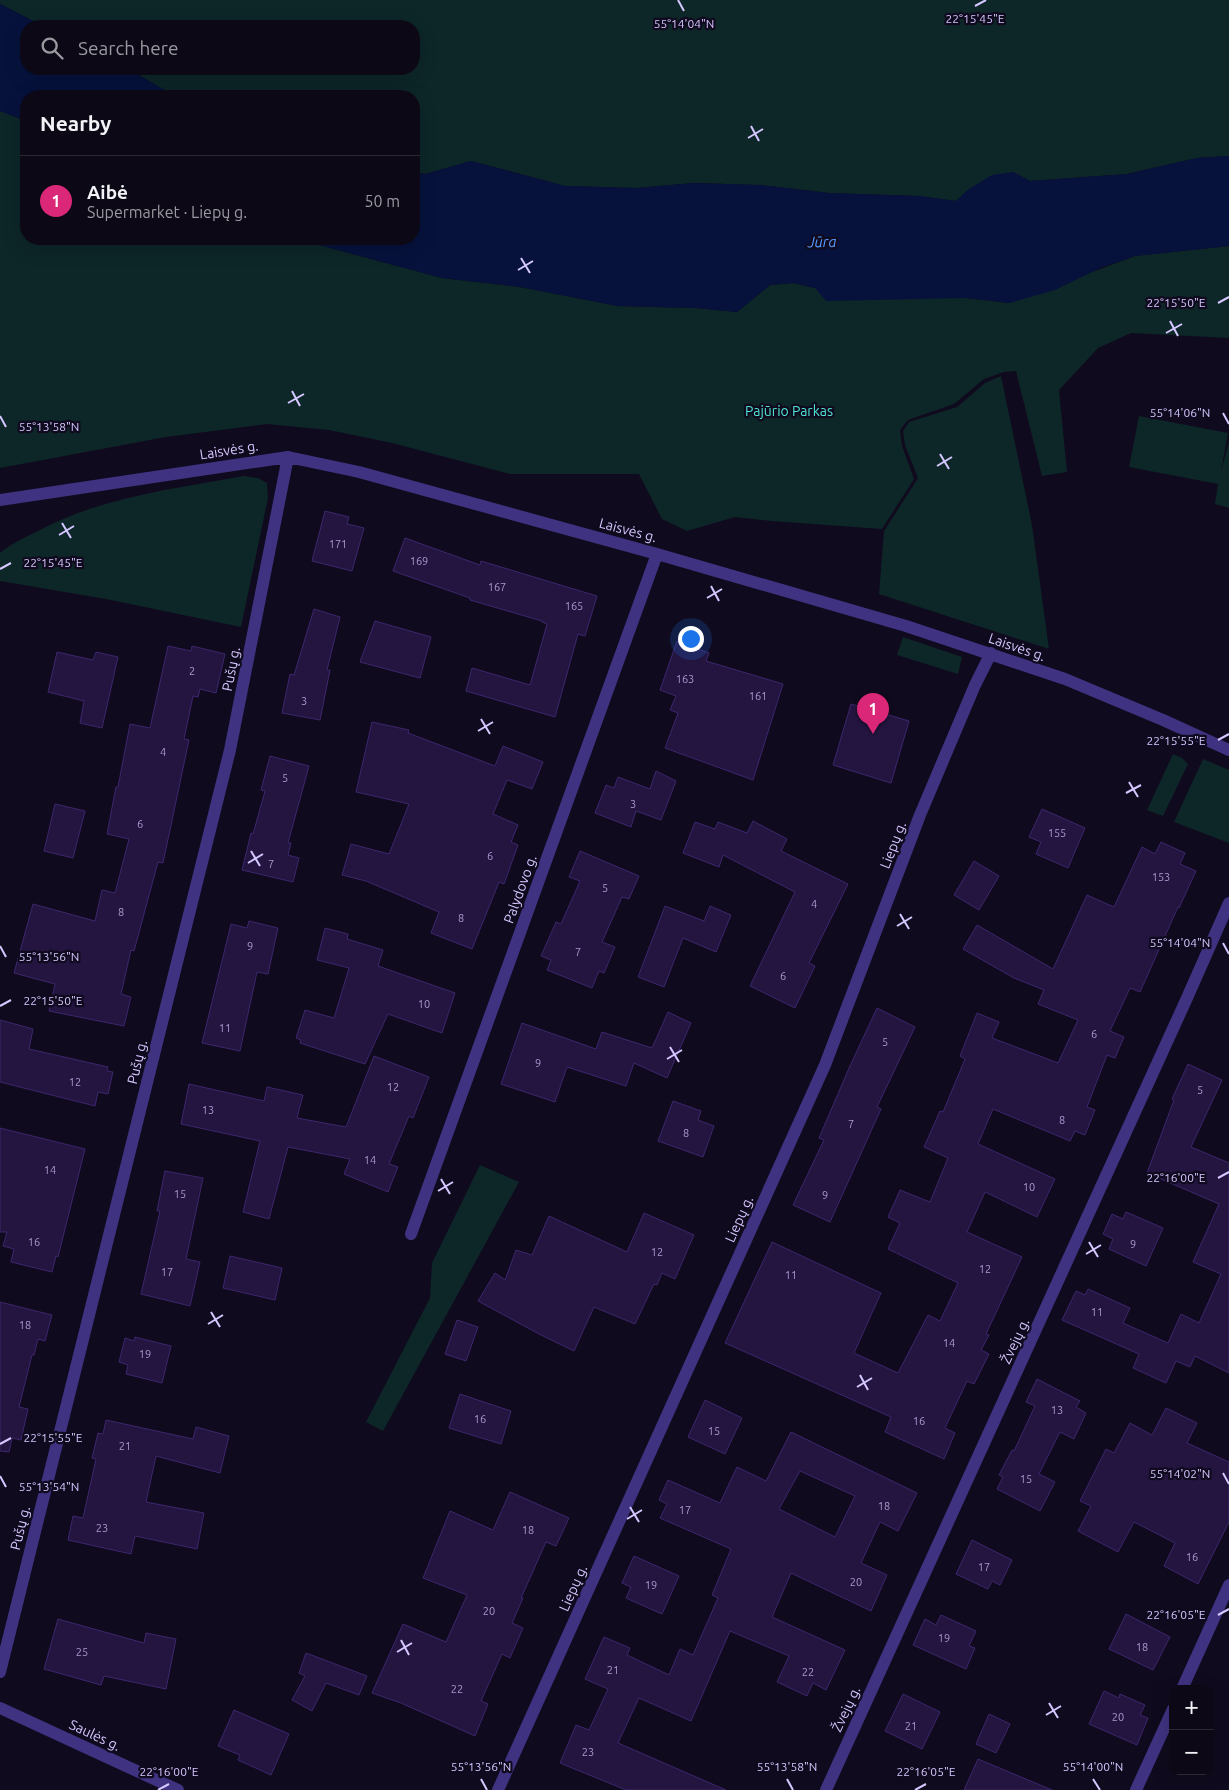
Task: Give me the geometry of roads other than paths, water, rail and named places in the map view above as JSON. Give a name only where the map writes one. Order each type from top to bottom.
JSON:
[{"type":"street","name":"Laisvės g.","points":[[0,500],[288,457],[359,472],[657,554],[906,626],[991,653],[1065,680],[1163,720],[1229,750]]},
{"type":"street","name":"Pušų g.","points":[[0,1672],[230,750],[288,457]]},
{"type":"street","name":"Palydovo g.","points":[[410,1234],[657,554]]},
{"type":"street","name":"Liepų g.","points":[[498,1790],[825,1065],[920,815],[975,685],[991,653]]},
{"type":"street","name":"Žvejų g.","points":[[826,1790],[1188,998],[1229,903]]},
{"type":"street","points":[[1184,1685],[1229,1585]]},
{"type":"street","name":"Saulės g.","points":[[0,1708],[170,1788]]},
{"type":"street","points":[[1136,1790],[1169,1718]]},
{"type":"water","points":[[0,4],[31,20],[20,20],[20,75],[138,75],[165,90],[20,90],[20,119],[0,111]]},
{"type":"water","name":"Jūra","points":[[1229,156],[1229,246],[1135,256],[1100,268],[1055,290],[1009,303],[966,298],[826,301],[815,288],[793,283],[770,285],[737,312],[696,308],[618,306],[520,287],[442,278],[319,245],[420,245],[420,173],[426,174],[471,161],[565,186],[637,188],[694,183],[760,185],[829,193],[919,196],[956,201],[969,189],[992,175],[1013,172],[1030,181],[1127,174],[1197,158]]},
{"type":"place","name":"Aibė","points":[[873,734]]},
{"type":"park label","name":"Pajūrio Parkas","points":[[789,411]]}]
